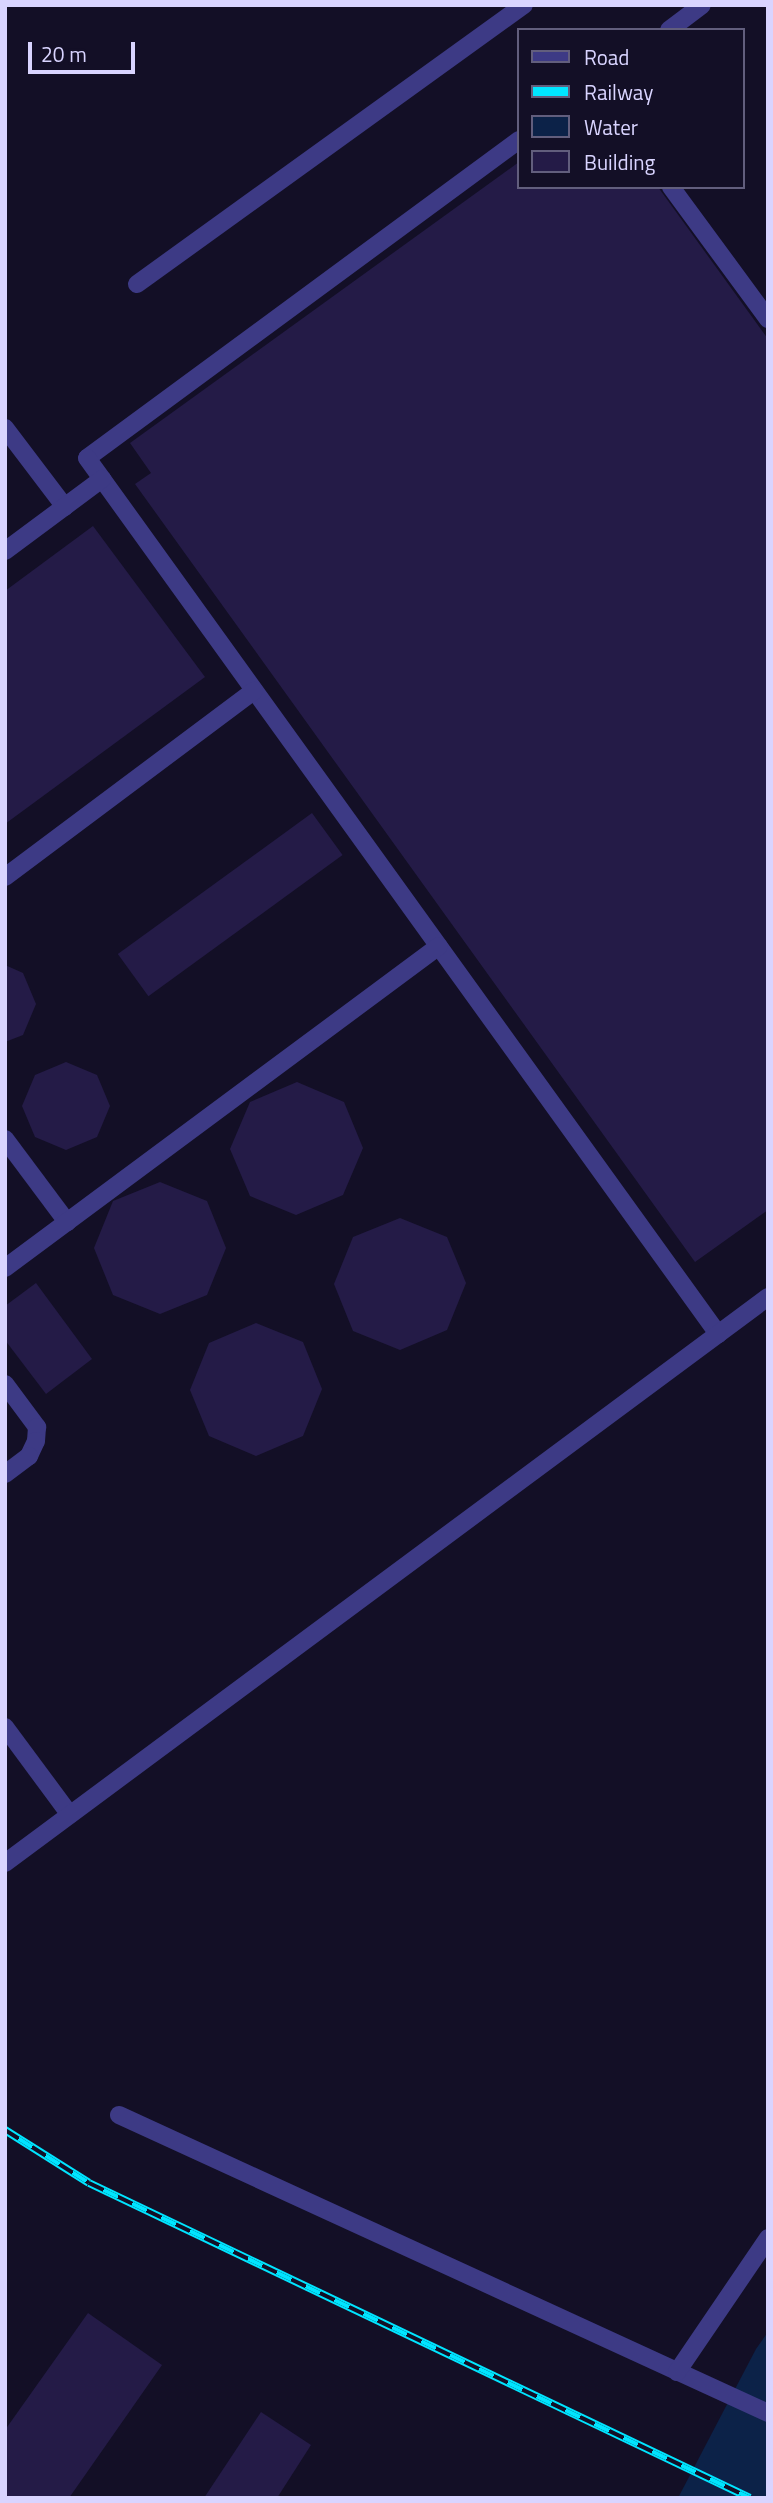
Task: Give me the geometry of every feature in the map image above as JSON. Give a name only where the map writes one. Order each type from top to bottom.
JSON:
[{"type":"street","points":[[137,284],[524,5]]},
{"type":"street","points":[[672,28],[702,5]]},
{"type":"street","points":[[518,140],[87,458],[718,1334]]},
{"type":"street","points":[[672,189],[768,319]]},
{"type":"street","points":[[5,428],[65,507]]},
{"type":"street","points":[[5,551],[102,479]]},
{"type":"street","points":[[5,877],[254,691]]},
{"type":"street","points":[[5,1268],[439,946]]},
{"type":"street","points":[[5,1139],[67,1222]]},
{"type":"street","points":[[5,1863],[768,1297]]},
{"type":"street","points":[[5,1384],[37,1427],[36,1441],[29,1456],[5,1474]]},
{"type":"street","points":[[5,1727],[70,1815]]},
{"type":"street","points":[[119,2115],[768,2413]]},
{"type":"street","points":[[677,2372],[768,2238]]},
{"type":"water","points":[[768,2332],[768,2498],[678,2498],[756,2349]]},
{"type":"building","points":[[518,163],[518,189],[659,189],[768,339],[768,1210],[695,1262],[135,484],[151,473],[130,443]]},
{"type":"building","points":[[93,526],[205,677],[5,824],[5,591]]},
{"type":"building","points":[[312,813],[343,855],[148,996],[118,954]]},
{"type":"building","points":[[5,965],[23,973],[36,1004],[23,1035],[5,1042]]},
{"type":"building","points":[[66,1062],[97,1075],[110,1106],[97,1137],[66,1150],[35,1137],[22,1106],[35,1075]]},
{"type":"building","points":[[297,1082],[344,1102],[363,1148],[343,1195],[296,1215],[250,1196],[230,1149],[250,1102]]},
{"type":"building","points":[[160,1182],[207,1201],[226,1248],[207,1295],[160,1314],[113,1295],[94,1248],[113,1201]]},
{"type":"building","points":[[400,1218],[447,1237],[466,1283],[447,1330],[400,1350],[353,1331],[334,1284],[353,1237]]},
{"type":"building","points":[[36,1283],[92,1359],[46,1394],[5,1340],[5,1306]]},
{"type":"building","points":[[256,1323],[303,1342],[322,1389],[303,1436],[256,1456],[209,1436],[190,1390],[209,1343]]},
{"type":"building","points":[[88,2313],[162,2365],[69,2498],[5,2498],[5,2430]]},
{"type":"building","points":[[261,2412],[311,2445],[277,2498],[204,2498]]},
{"type":"railway","points":[[5,2130],[89,2183],[750,2498]]}]
